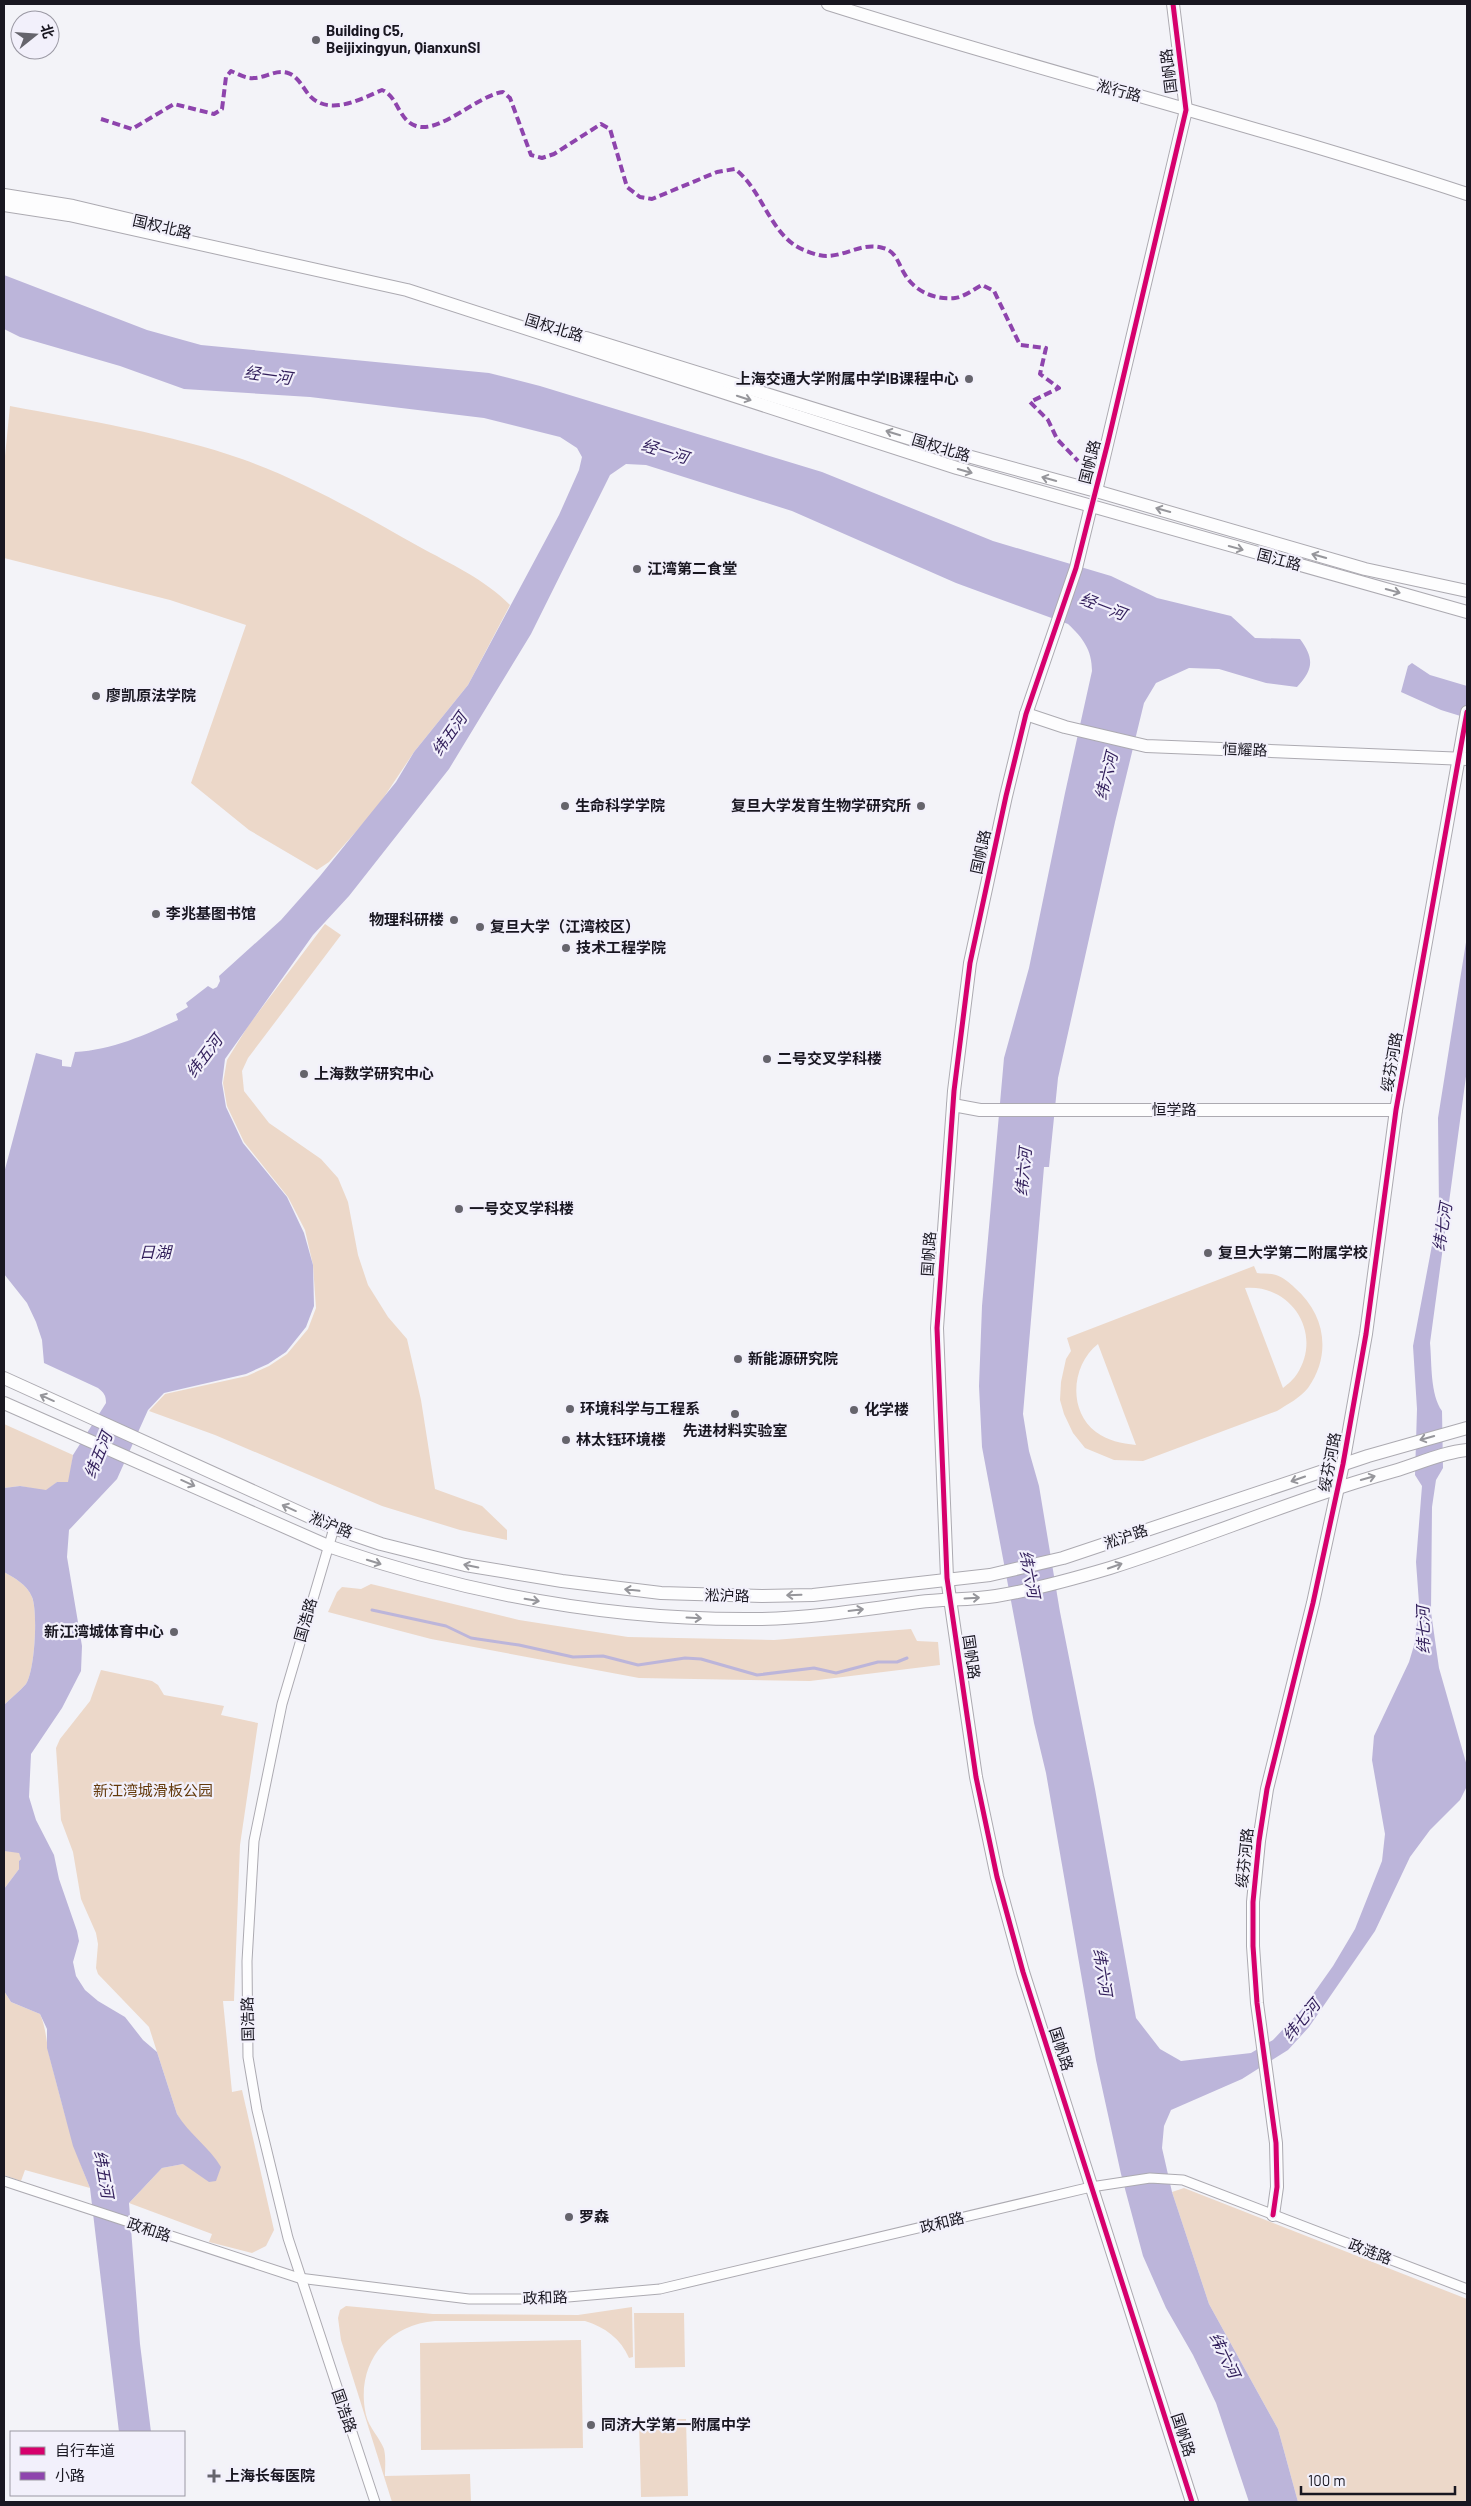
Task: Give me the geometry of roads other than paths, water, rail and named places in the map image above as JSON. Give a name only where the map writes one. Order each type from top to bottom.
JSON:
[{"type":"main road","name":"淞行路","points":[[828,4],[1074,79],[1330,150],[1467,194]]},
{"type":"main road","name":"国帆路","points":[[1096,491],[1186,110],[1173,4]]},
{"type":"main road","name":"国权北路","points":[[4,195],[72,206],[405,283],[953,452],[1096,491]]},
{"type":"main road","name":"国权北路","points":[[4,204],[70,215],[407,290],[957,468],[1092,506]]},
{"type":"main road","name":"国江路","points":[[1096,491],[1365,569],[1467,591]]},
{"type":"main road","name":"国帆路","points":[[1092,506],[1076,568],[1026,714],[1006,796],[970,963],[953,1106],[937,1328],[947,1578],[976,1777],[997,1877],[1023,1972],[1192,2502]]},
{"type":"main road","name":"国江路","points":[[1092,506],[1467,612]]},
{"type":"main road","name":"绥芬河路","points":[[1273,2216],[1277,2187],[1276,2143],[1261,2036],[1253,1946],[1253,1902],[1259,1841],[1267,1789],[1313,1604],[1343,1464],[1366,1334],[1396,1110],[1463,759],[1464,727],[1467,712]]},
{"type":"main road","name":"恒耀路","points":[[1026,714],[1080,731],[1146,746],[1463,759]]},
{"type":"main road","name":"恒学路","points":[[953,1106],[993,1110],[1396,1110]]},
{"type":"main road","name":"淞沪路","points":[[4,1378],[334,1528],[381,1544],[465,1565],[562,1582],[661,1593],[762,1596],[813,1595],[947,1578],[990,1575],[1063,1558],[1343,1464],[1464,1429]]},
{"type":"main road","name":"淞沪路","points":[[4,1403],[144,1463],[328,1546],[461,1586],[562,1604],[661,1616],[765,1618],[994,1596],[1110,1568],[1338,1486],[1465,1450]]},
{"type":"street","name":"国帆路","points":[[1092,506],[1096,491]]},
{"type":"street","name":"国浩路","points":[[334,1528],[282,1704],[254,1841],[247,1961],[248,2057],[257,2110],[299,2278],[375,2502]]},
{"type":"street","name":"政和路","points":[[4,2181],[74,2206],[299,2278],[470,2298],[545,2298],[660,2289],[1091,2187],[1150,2178],[1183,2180]]},
{"type":"street","name":"政涟路","points":[[1183,2180],[1467,2289]]},
{"type":"water","points":[[4,275],[147,330],[201,345],[489,373],[540,386],[822,472],[993,541],[1111,576],[1157,598],[1231,616],[1255,638],[1300,639],[1305,646],[1310,658],[1309,669],[1303,681],[1297,687],[1266,683],[1219,669],[1189,668],[1156,683],[1144,703],[1115,822],[1058,1078],[1049,1167],[1044,1167],[1023,1414],[1029,1451],[1039,1486],[1060,1612],[1095,1789],[1136,2018],[1160,2049],[1181,2061],[1251,2053],[1273,2040],[1304,2007],[1333,1966],[1355,1929],[1382,1861],[1385,1834],[1372,1760],[1374,1736],[1409,1662],[1415,1642],[1419,1603],[1416,1562],[1422,1486],[1415,1475],[1417,1409],[1413,1346],[1439,1208],[1438,1118],[1467,936],[1467,1069],[1430,1343],[1433,1388],[1442,1411],[1443,1468],[1436,1480],[1432,1507],[1431,1612],[1439,1668],[1467,1766],[1467,1786],[1460,1800],[1430,1830],[1410,1857],[1375,1931],[1309,2027],[1288,2050],[1242,2079],[1171,2110],[1164,2126],[1162,2148],[1172,2192],[1209,2304],[1278,2429],[1298,2502],[1249,2502],[1216,2403],[1193,2355],[1166,2308],[1143,2256],[1121,2174],[1096,2060],[1046,1773],[1034,1723],[982,1447],[979,1386],[982,1306],[1004,1058],[1029,968],[1092,671],[1090,657],[1082,639],[1068,624],[956,583],[792,511],[646,465],[626,464],[610,475],[531,634],[449,769],[349,896],[313,935],[225,1059],[222,1083],[226,1107],[243,1143],[287,1197],[304,1233],[313,1265],[314,1306],[306,1327],[286,1352],[268,1364],[246,1374],[164,1393],[148,1410],[117,1479],[69,1530],[67,1557],[82,1646],[81,1671],[62,1708],[31,1754],[29,1797],[36,1820],[54,1855],[59,1879],[77,1931],[79,1941],[73,1962],[76,1976],[85,1990],[98,2001],[125,2017],[143,2040],[157,2052],[177,2114],[221,2167],[216,2181],[209,2182],[183,2164],[162,2168],[129,2203],[140,2344],[151,2431],[119,2431],[90,2188],[73,2146],[47,2048],[47,2029],[40,2014],[11,2002],[4,1991],[4,1889],[19,1869],[19,1861],[21,1859],[19,1853],[4,1851],[4,1705],[26,1684],[29,1677],[32,1667],[35,1615],[30,1592],[20,1582],[4,1572],[4,1488],[20,1486],[46,1490],[57,1482],[68,1482],[73,1455],[106,1403],[106,1400],[104,1394],[98,1388],[44,1363],[42,1340],[36,1322],[27,1303],[4,1274],[4,1173],[36,1053],[62,1060],[62,1066],[71,1067],[75,1052],[115,1045],[178,1020],[176,1014],[188,1007],[186,1003],[208,986],[213,989],[217,987],[220,981],[219,976],[281,920],[320,876],[396,782],[414,752],[468,685],[559,515],[579,470],[582,457],[577,448],[560,437],[484,418],[310,397],[184,389],[120,366],[20,337],[4,329]]},
{"type":"water","points":[[1412,663],[1430,675],[1467,686],[1467,718],[1441,710],[1401,692],[1408,666]]},
{"type":"waterway","points":[[372,1610],[446,1626],[471,1638],[519,1645],[573,1657],[603,1656],[638,1665],[685,1658],[701,1659],[757,1675],[814,1668],[836,1673],[878,1662],[897,1662],[907,1658]]},
{"type":"place","name":"Building C5, Beijixingyun, QianxunSI","points":[[316,40]]},
{"type":"place","name":"上海交通大学附属中学IB课程中心","points":[[969,379]]},
{"type":"place","name":"江湾第二食堂","points":[[637,569]]},
{"type":"place","name":"廖凯原法学院","points":[[96,696]]},
{"type":"place","name":"生命科学学院","points":[[565,806]]},
{"type":"place","name":"复旦大学发育生物学研究所","points":[[921,806]]},
{"type":"place","name":"李兆基图书馆","points":[[156,914]]},
{"type":"place","name":"物理科研楼","points":[[454,920]]},
{"type":"place","name":"复旦大学（江湾校区）","points":[[480,927]]},
{"type":"place","name":"技术工程学院","points":[[566,948]]},
{"type":"place","name":"二号交叉学科楼","points":[[767,1059]]},
{"type":"place","name":"上海数学研究中心","points":[[304,1074]]},
{"type":"place","name":"一号交叉学科楼","points":[[459,1209]]},
{"type":"place","name":"复旦大学第二附属学校","points":[[1208,1253]]},
{"type":"place","name":"新能源研究院","points":[[738,1359]]},
{"type":"place","name":"环境科学与工程系","points":[[570,1409]]},
{"type":"place","name":"化学楼","points":[[854,1410]]},
{"type":"place","name":"先进材料实验室","points":[[735,1414]]},
{"type":"place","name":"林太钰环境楼","points":[[566,1440]]},
{"type":"place","name":"新江湾城体育中心","points":[[174,1632]]},
{"type":"place","name":"罗森","points":[[569,2217]]},
{"type":"place","name":"同济大学第一附属中学","points":[[591,2425]]},
{"type":"place","name":"上海长每医院","points":[[214,2476]]},
{"type":"water label","name":"经一河","points":[[268,375]]},
{"type":"water label","name":"经一河","points":[[665,451]]},
{"type":"water label","name":"经一河","points":[[1103,606]]},
{"type":"water label","name":"纬五河","points":[[449,734]]},
{"type":"water label","name":"纬六河","points":[[1106,776]]},
{"type":"water label","name":"纬五河","points":[[204,1056]]},
{"type":"water label","name":"纬六河","points":[[1023,1172]]},
{"type":"water label","name":"纬七河","points":[[1442,1227]]},
{"type":"water label","name":"日湖","points":[[155,1252]]},
{"type":"water label","name":"纬五河","points":[[98,1455]]},
{"type":"water label","name":"纬六河","points":[[1030,1574]]},
{"type":"water label","name":"纬七河","points":[[1423,1630]]},
{"type":"water label","name":"纬六河","points":[[1103,1972]]},
{"type":"water label","name":"纬七河","points":[[1301,2020]]},
{"type":"water label","name":"纬五河","points":[[104,2174]]},
{"type":"water label","name":"纬六河","points":[[1225,2355]]},
{"type":"park label","name":"新江湾城滑板公园","points":[[153,1791]]}]
